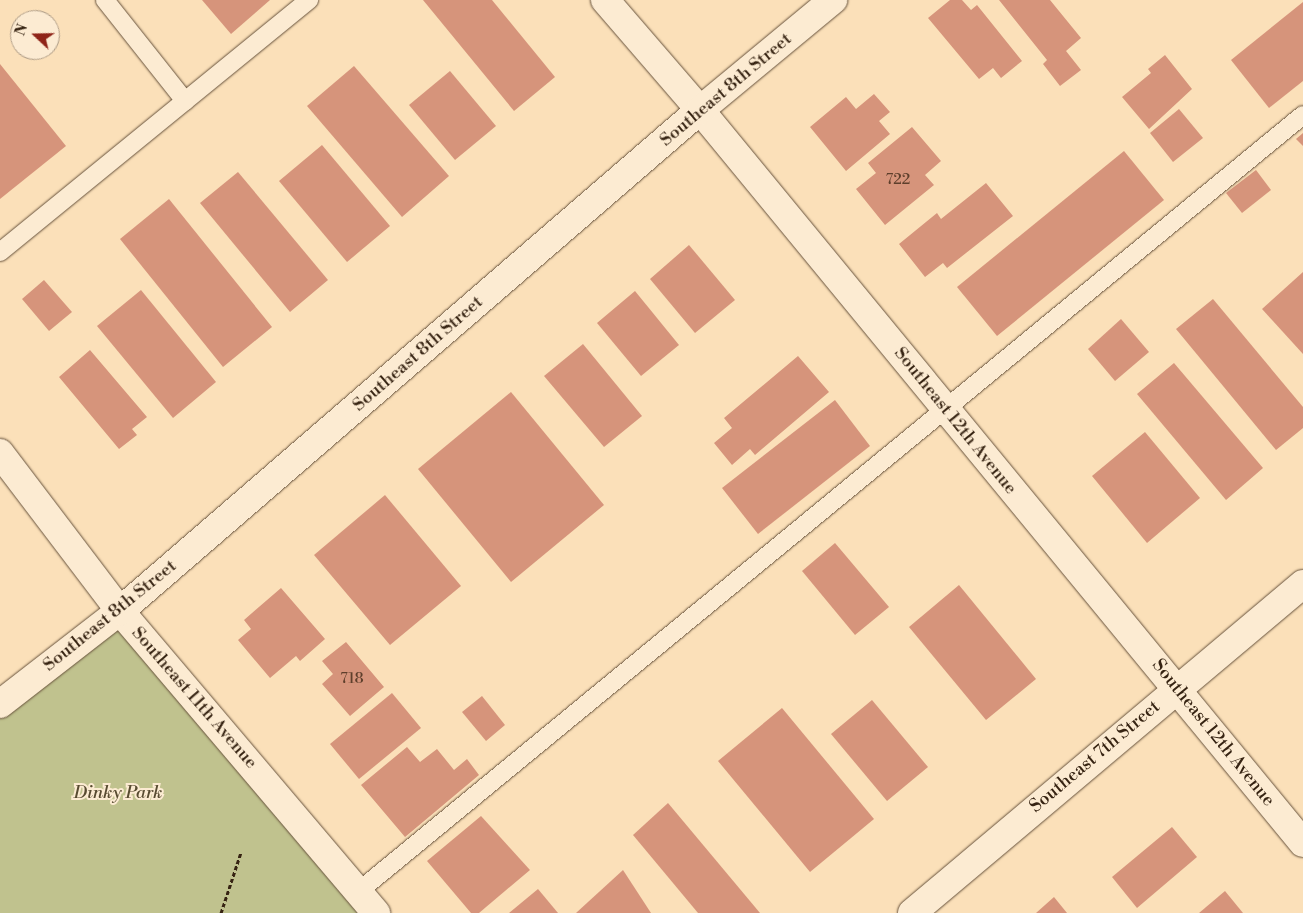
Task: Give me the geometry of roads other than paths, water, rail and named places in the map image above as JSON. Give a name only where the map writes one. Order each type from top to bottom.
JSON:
[{"type":"street","name":"Southeast 12th Avenue","points":[[605,0],[700,110],[1303,843]]},
{"type":"street","name":"Southeast 8th Street","points":[[0,704],[120,611],[700,110],[833,0]]},
{"type":"street","name":"Southeast 11th Avenue","points":[[0,453],[120,611],[376,913]]},
{"type":"street","name":"Southeast 7th Street","points":[[912,913],[1303,584]]},
{"type":"lane","points":[[105,0],[185,101]]},
{"type":"lane","points":[[0,252],[309,0]]},
{"type":"lane","points":[[359,891],[947,411],[1303,115]]},
{"type":"park label","name":"Dinky Park","points":[[118,793]]}]
